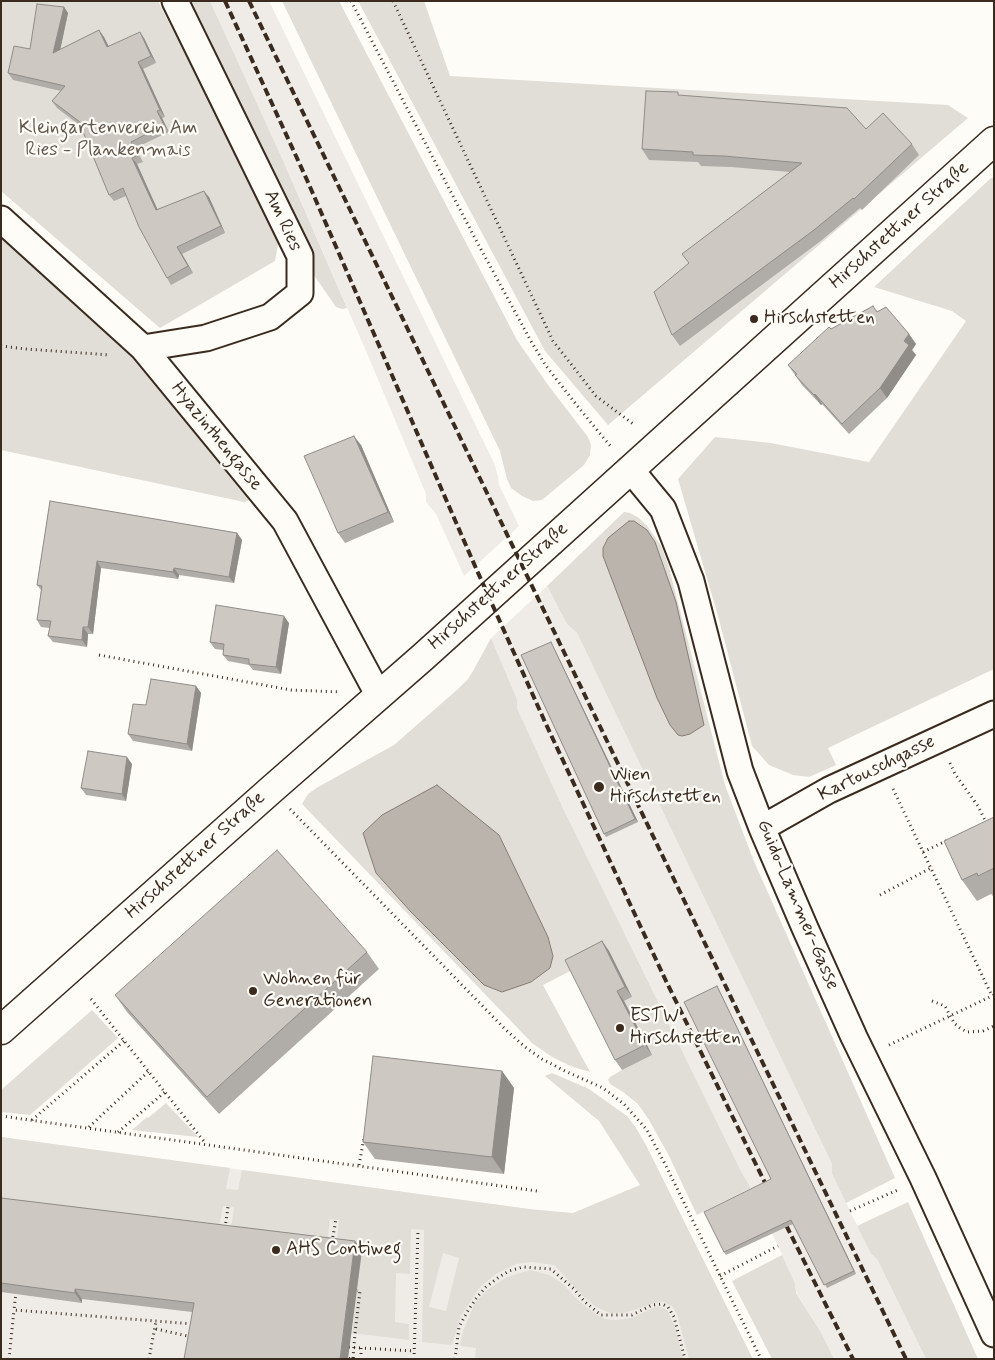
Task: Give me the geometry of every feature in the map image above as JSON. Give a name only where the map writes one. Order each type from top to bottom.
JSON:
[{"type":"main road","name":"Hirschstettner Straße","points":[[1,1030],[379,696],[994,141]]},
{"type":"street","name":"Am Ries","points":[[143,348],[206,338],[270,317],[300,293],[300,256],[175,1]]},
{"type":"street","name":"Hyazinthengasse","points":[[1,219],[143,348],[285,521],[379,696]]},
{"type":"street","name":"Guido-Lammer-Gasse","points":[[630,469],[663,510],[691,581],[740,771],[762,828],[854,1037],[923,1178],[994,1334]]},
{"type":"street","name":"Kartouschgasse","points":[[762,828],[828,790],[994,714]]},
{"type":"path","points":[[351,1],[532,344],[546,366],[630,469]]},
{"type":"path","points":[[393,1],[553,341],[596,396],[634,424]]},
{"type":"path","points":[[1,346],[26,350],[118,355],[143,348]]},
{"type":"path","points":[[99,655],[291,690],[341,692]]},
{"type":"path","points":[[947,758],[955,774],[978,806],[990,830]]},
{"type":"path","points":[[888,1045],[993,995],[891,786]]},
{"type":"path","points":[[272,789],[292,812],[506,1030],[542,1059],[603,1088],[624,1104],[647,1130],[761,1359]]},
{"type":"path","points":[[986,822],[994,818]]},
{"type":"path","points":[[923,852],[950,839]]},
{"type":"path","points":[[880,895],[931,868]]},
{"type":"path","points":[[91,999],[206,1144]]},
{"type":"path","points":[[932,1001],[945,1006],[950,1016],[960,1028],[967,1032],[983,1031],[994,1026]]},
{"type":"path","points":[[32,1120],[124,1041]]},
{"type":"path","points":[[89,1128],[148,1071]]},
{"type":"path","points":[[118,1132],[165,1092]]},
{"type":"path","points":[[1,1116],[537,1191]]},
{"type":"path","points":[[359,1165],[366,1132]]},
{"type":"path","points":[[850,1212],[901,1188]]},
{"type":"path","points":[[224,1234],[228,1207]]},
{"type":"path","points":[[332,1247],[336,1219]]},
{"type":"path","points":[[414,1359],[418,1230]]},
{"type":"path","points":[[720,1276],[778,1246]]},
{"type":"path","points":[[455,1359],[459,1327],[466,1312],[477,1297],[499,1277],[524,1267],[550,1269],[574,1289],[585,1302],[601,1314],[632,1315],[652,1305],[662,1304],[668,1307],[674,1317],[685,1359]]},
{"type":"path","points":[[339,1358],[355,1359],[360,1291],[357,1291]]},
{"type":"path","points":[[9,1359],[16,1292]]},
{"type":"path","points":[[14,1310],[204,1325]]},
{"type":"path","points":[[149,1359],[156,1321]]},
{"type":"path","points":[[156,1329],[196,1339]]},
{"type":"path","points":[[350,1347],[414,1351]]},
{"type":"path","points":[[361,1348],[361,1359]]},
{"type":"shaded area","points":[[210,1],[269,1],[494,463],[499,485],[519,526],[464,576],[436,514],[426,502],[426,494],[369,358],[282,158]]},
{"type":"shaded area","points":[[629,521],[634,521],[647,530],[655,542],[676,602],[704,725],[690,734],[678,735],[670,725],[657,698],[603,556],[603,548],[608,538]]},
{"type":"shaded area","points":[[547,586],[567,624],[577,633],[832,1164],[832,1174],[871,1254],[877,1259],[926,1359],[834,1359],[821,1332],[796,1292],[795,1283],[751,1188],[563,808],[517,708],[517,699],[491,638]]},
{"type":"shaded area","points":[[437,785],[499,835],[548,937],[553,956],[550,968],[531,982],[502,992],[484,985],[411,912],[376,873],[363,833],[382,815]]},
{"type":"shaded area","name":"AHS Contiweg","points":[[1,1137],[529,1209],[545,1247],[640,1218],[713,1359],[1,1359]]},
{"type":"green space","name":"Kleingartenverein Am Ries - Plankenmais","points":[[1,1],[158,1],[279,239],[275,261],[160,328],[1,191]]},
{"type":"green space","points":[[183,1],[210,1],[282,158],[347,308],[336,307],[311,271]]},
{"type":"green space","points":[[282,1],[339,1],[517,340],[548,385],[588,437],[591,445],[590,455],[584,465],[542,500],[533,501],[511,488],[500,451]]},
{"type":"green space","points":[[358,1],[424,1],[450,76],[948,105],[968,118],[608,425],[545,351]]},
{"type":"green space","points":[[991,178],[994,178],[994,669],[828,748],[836,765],[809,777],[793,775],[769,765],[752,746],[718,616],[678,479],[715,437],[771,443],[869,462],[966,321],[952,311],[874,287]]},
{"type":"green space","points":[[1,229],[124,342],[255,498],[244,502],[1,450]]},
{"type":"green space","points":[[624,512],[639,518],[648,527],[661,546],[668,564],[725,785],[753,859],[895,1178],[846,1203],[832,1174],[832,1164],[577,633],[567,624],[547,586]]},
{"type":"green space","points":[[491,638],[517,699],[517,708],[563,808],[751,1188],[697,1215],[668,1154],[649,1120],[638,1104],[610,1084],[608,1080],[622,1070],[624,1001],[632,997],[572,970],[543,985],[590,1072],[573,1067],[552,1057],[532,1043],[302,804],[308,794],[318,787],[394,745],[458,689],[468,679]]},
{"type":"green space","points":[[92,1010],[118,1038],[30,1115],[1,1112],[1,1090]]},
{"type":"green space","points":[[552,1073],[589,1089],[627,1116],[636,1128],[753,1359],[689,1359],[677,1314],[672,1306],[661,1301],[623,1313],[610,1313],[596,1307],[582,1295],[554,1265],[532,1262],[516,1264],[496,1274],[480,1287],[461,1316],[452,1345],[422,1342],[424,1230],[411,1229],[410,1274],[396,1273],[395,1322],[409,1324],[409,1340],[352,1333],[362,1251],[336,1248],[339,1220],[330,1219],[327,1247],[230,1235],[234,1207],[223,1206],[218,1233],[1,1206],[1,1137],[230,1168],[226,1189],[238,1190],[242,1170],[529,1209],[573,1213],[640,1185],[599,1121],[545,1076]],"holes":[[[443,1253],[459,1258],[446,1311],[429,1307]]]},
{"type":"green space","points":[[166,1103],[198,1137],[132,1130]]},
{"type":"green space","points":[[908,1202],[978,1359],[926,1359],[877,1259],[871,1254],[857,1226]]},
{"type":"green space","points":[[782,1255],[795,1283],[796,1293],[821,1332],[834,1359],[772,1359],[732,1281]]},
{"type":"green space","points":[[530,1270],[549,1275],[563,1284],[579,1301],[605,1319],[632,1318],[657,1306],[667,1310],[675,1327],[683,1359],[475,1359],[476,1348],[460,1346],[463,1331],[475,1303],[486,1291],[507,1277]]},
{"type":"building","points":[[37,4],[64,7],[53,53],[99,30],[107,47],[140,32],[151,56],[138,62],[160,110],[157,111],[164,125],[131,142],[138,155],[132,158],[156,210],[204,191],[221,226],[177,247],[188,266],[167,278],[139,227],[123,188],[109,195],[81,127],[84,125],[52,101],[65,86],[8,73],[14,46],[30,49]]},
{"type":"building","points":[[646,91],[678,92],[678,95],[847,108],[866,129],[883,113],[912,144],[854,199],[672,335],[654,292],[689,263],[682,254],[802,163],[693,155],[693,152],[642,149]]},
{"type":"building","points":[[873,306],[877,312],[886,307],[909,334],[904,341],[909,345],[880,388],[842,424],[795,375],[797,374],[788,365],[829,327],[831,329]]},
{"type":"building","points":[[354,436],[388,512],[338,533],[304,456]]},
{"type":"building","points":[[50,501],[237,533],[229,577],[174,568],[173,572],[97,561],[88,627],[83,627],[82,640],[48,636],[51,621],[37,620],[42,586],[37,585]]},
{"type":"building","points":[[216,605],[284,616],[276,667],[249,664],[249,659],[223,655],[224,644],[210,642]]},
{"type":"building","points":[[551,642],[635,819],[604,834],[521,655]]},
{"type":"building","points":[[151,679],[196,686],[187,744],[128,734],[133,704],[146,705]]},
{"type":"building","points":[[88,751],[127,757],[122,794],[81,788]]},
{"type":"building","points":[[994,817],[994,868],[978,876],[977,873],[962,880],[944,841]]},
{"type":"building","name":"Wohnen für Generationen","points":[[277,850],[367,952],[207,1097],[115,995]]},
{"type":"building","name":"ESTW Hirschstetten","points":[[602,941],[625,987],[617,991],[645,1045],[615,1060],[565,960]]},
{"type":"building","points":[[717,986],[854,1271],[824,1285],[791,1220],[724,1252],[704,1212],[771,1179],[684,1002]]},
{"type":"building","points":[[373,1056],[502,1071],[492,1157],[363,1142]]},
{"type":"building","points":[[1,1198],[355,1241],[340,1359],[184,1359],[194,1303],[75,1289],[75,1293],[1,1283]]},
{"type":"railway","points":[[225,1],[307,180],[545,722],[666,981],[771,1195]]},
{"type":"railway","points":[[249,1],[906,1359]]},
{"type":"railway","points":[[781,1215],[853,1359]]},
{"type":"place","name":"Hirschstetten","points":[[754,319]]},
{"type":"place","name":"Wien Hirschstetten","points":[[599,787]]},
{"type":"place","name":"Wohnen für Generationen","points":[[253,991]]},
{"type":"place","name":"ESTW Hirschstetten","points":[[620,1028]]},
{"type":"place","name":"AHS Contiweg","points":[[276,1250]]}]
